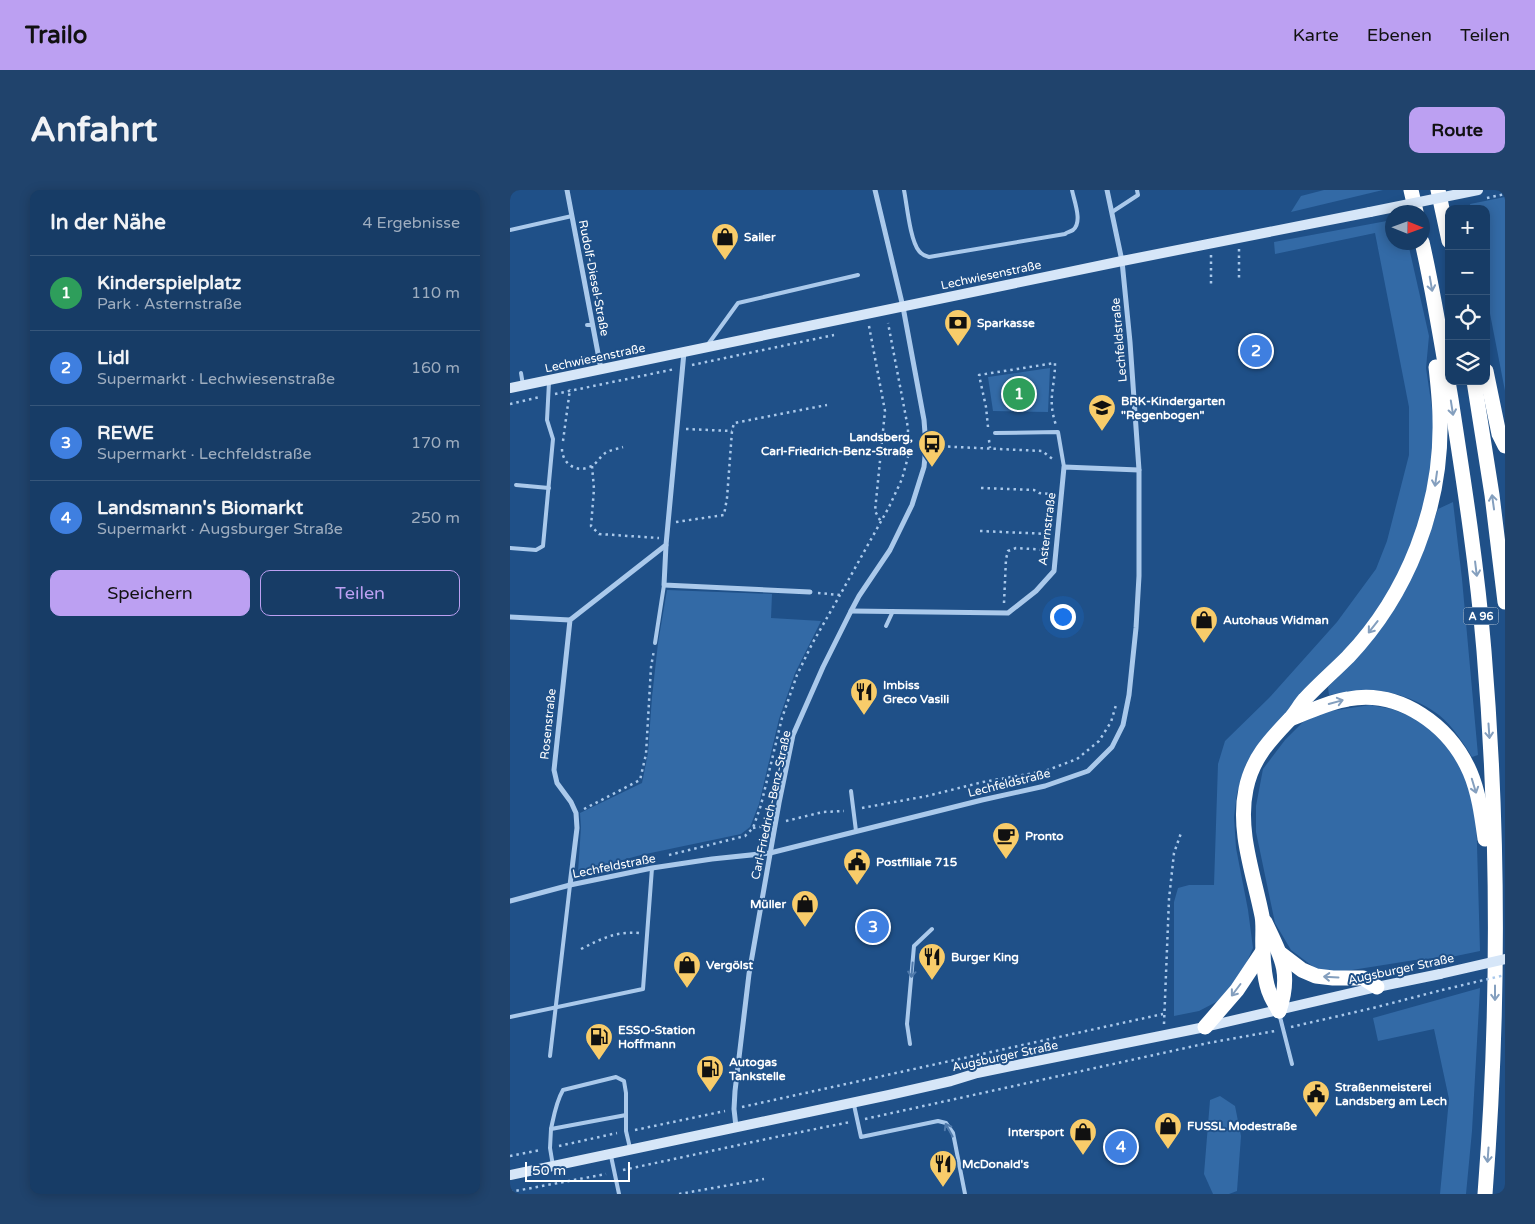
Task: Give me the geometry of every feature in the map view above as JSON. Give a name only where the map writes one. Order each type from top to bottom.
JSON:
[{"type":"highway","points":[[1411,190],[1414,205]]},
{"type":"highway","points":[[1438,190],[1445,222]]},
{"type":"highway","name":"A 96","points":[[1424,250],[1467,499],[1482,633],[1491,756],[1495,909],[1494,1033],[1490,1133],[1485,1194]]},
{"type":"highway","points":[[1279,1011],[1269,993],[1263,951],[1263,918],[1246,844],[1244,815],[1246,790],[1252,768],[1264,747],[1303,702],[1376,626],[1416,552],[1429,510],[1438,467],[1440,420],[1436,366],[1438,326]]},
{"type":"highway","name":"A 96","points":[[1475,385],[1493,505],[1505,602]]},
{"type":"highway","points":[[1489,385],[1499,434],[1505,446]]},
{"type":"highway","points":[[1290,719],[1332,702],[1350,698],[1371,697],[1391,701],[1413,709],[1435,724],[1455,745],[1470,772],[1482,811],[1495,909]]},
{"type":"highway","points":[[1263,918],[1281,954],[1284,972],[1284,994],[1279,1011]]},
{"type":"highway","points":[[1205,1027],[1237,990],[1263,951]]},
{"type":"highway","points":[[1281,954],[1302,970],[1316,976],[1363,978],[1377,987]]},
{"type":"main road","name":"Lechwiesenstraße","points":[[510,388],[1122,261],[1478,190]]},
{"type":"main road","name":"Augsburger Straße","points":[[510,1175],[951,1081],[977,1073],[1279,1011],[1505,959]]},
{"type":"street","name":"Rudolf-Diesel-Straße","points":[[567,190],[589,325],[601,369]]},
{"type":"street","name":"Carl-Friedrich-Benz-Straße","points":[[736,1127],[734,1109],[749,974],[775,824],[793,735],[823,667],[851,611],[890,550],[912,505],[924,467],[926,446],[924,420],[903,307],[875,190]]},
{"type":"street","name":"Lechfeldstraße","points":[[510,901],[570,884],[652,868],[770,853],[1045,786],[1088,771],[1112,748],[1123,725],[1128,702],[1136,628],[1139,576],[1139,470],[1122,261],[1108,190]]},
{"type":"street","points":[[684,352],[666,539],[664,585],[810,592]]},
{"type":"street","points":[[1064,467],[1139,470]]},
{"type":"street","name":"Asternstraße","points":[[1004,612],[1008,612],[1036,592],[1054,570],[1064,467]]},
{"type":"street","points":[[510,617],[570,620],[666,545]]},
{"type":"street","points":[[851,611],[1004,612]]},
{"type":"street","name":"Rosenstraße","points":[[570,620],[554,770],[557,783],[571,802],[576,813]]},
{"type":"street","points":[[570,884],[577,828],[576,813]]},
{"type":"lane","points":[[904,190],[913,237],[918,250],[923,255],[929,257],[1065,234],[1073,230],[1078,220],[1072,190]]},
{"type":"lane","points":[[1112,212],[1138,195],[1137,190]]},
{"type":"lane","points":[[510,230],[572,216]]},
{"type":"lane","points":[[706,347],[738,303],[858,275]]},
{"type":"lane","points":[[521,373],[523,385]]},
{"type":"lane","points":[[510,548],[536,550],[543,546],[553,439],[547,420],[549,380]]},
{"type":"lane","points":[[995,433],[1058,432],[1064,467]]},
{"type":"lane","points":[[516,485],[549,488]]},
{"type":"lane","points":[[655,643],[664,585]]},
{"type":"lane","points":[[886,626],[893,612]]},
{"type":"lane","points":[[851,791],[856,831]]},
{"type":"lane","points":[[510,1018],[643,989],[652,868]]},
{"type":"lane","points":[[550,1056],[570,884]]},
{"type":"lane","points":[[910,1044],[907,1024],[914,946],[932,929]]},
{"type":"lane","points":[[1279,1011],[1292,1064]]},
{"type":"lane","points":[[553,1166],[550,1148],[551,1129],[555,1107],[564,1090],[616,1076],[624,1081],[626,1093],[626,1132],[630,1150]]},
{"type":"lane","points":[[853,1102],[861,1137],[938,1121],[946,1123],[953,1133],[965,1194]]},
{"type":"lane","points":[[551,1129],[626,1115]]},
{"type":"lane","points":[[611,1154],[619,1194]]},
{"type":"path","points":[[1238,248],[1239,281]]},
{"type":"path","points":[[1211,254],[1211,287]]},
{"type":"path","points":[[866,314],[885,411],[874,511],[881,522]]},
{"type":"path","points":[[754,828],[782,718],[797,675],[812,644],[881,522],[902,479],[908,457],[908,428],[888,323]]},
{"type":"path","points":[[990,448],[986,407],[979,375],[1055,363],[1051,412],[1058,432]]},
{"type":"path","points":[[572,376],[562,456],[566,463],[584,469],[592,466],[605,453],[623,447]]},
{"type":"path","points":[[668,523],[724,515],[734,423],[827,405]]},
{"type":"path","points":[[677,428],[732,432]]},
{"type":"path","points":[[926,446],[1042,451],[1064,467]]},
{"type":"path","points":[[592,466],[594,489],[591,526],[599,534],[666,539]]},
{"type":"path","points":[[981,488],[1034,490],[1039,493],[1061,495]]},
{"type":"path","points":[[980,531],[1057,535]]},
{"type":"path","points":[[1004,612],[1006,558],[1008,551],[1016,548],[1056,550]]},
{"type":"path","points":[[810,592],[840,596]]},
{"type":"path","points":[[576,813],[640,780],[646,754],[651,667],[655,643]]},
{"type":"path","points":[[663,856],[745,836],[754,828],[823,812],[853,810],[927,796],[983,782],[1045,771],[1077,759],[1099,741],[1111,722],[1118,700]]},
{"type":"path","points":[[734,1109],[1163,1014],[1169,899],[1174,853],[1181,833]]},
{"type":"path","points":[[581,949],[603,937],[633,933],[648,934]]},
{"type":"path","points":[[1208,1043],[1283,1029],[1505,975]]},
{"type":"path","points":[[679,1194],[764,1179]]},
{"type":"shaded area","points":[[1324,190],[1383,190],[1291,212],[1301,196]]},
{"type":"shaded area","points":[[1505,197],[1505,391],[1490,314],[1490,205],[1470,204]]},
{"type":"shaded area","points":[[1385,221],[1385,250],[1410,250],[1429,336],[1426,368],[1434,422],[1431,464],[1424,506],[1412,548],[1372,621],[1344,654],[1276,723],[1256,747],[1245,766],[1237,793],[1234,817],[1236,848],[1253,948],[1243,971],[1224,998],[1199,1011],[1174,1016],[1174,902],[1178,888],[1189,885],[1214,885],[1218,764],[1225,741],[1269,698],[1337,622],[1376,569],[1387,541],[1409,455],[1409,407],[1375,233],[1275,254],[1274,242]]},
{"type":"shaded area","points":[[1050,368],[1048,412],[993,411],[988,377]]},
{"type":"shaded area","points":[[1453,502],[1478,755],[1472,757],[1449,724],[1423,705],[1405,697],[1376,690],[1358,690],[1329,695],[1328,687],[1355,659],[1405,590],[1422,555],[1438,509]]},
{"type":"shaded area","points":[[667,590],[772,594],[771,618],[821,621],[795,673],[779,719],[759,804],[750,827],[741,834],[641,855],[578,872],[580,813],[642,783],[648,753],[658,643]]},
{"type":"shaded area","points":[[1370,705],[1392,709],[1412,717],[1433,731],[1450,749],[1465,774],[1476,810],[1480,951],[1333,973],[1319,971],[1291,950],[1275,923],[1256,832],[1256,806],[1263,769],[1285,740],[1303,722],[1331,711]]},
{"type":"shaded area","points":[[1480,988],[1472,1131],[1466,1194],[1440,1194],[1449,1099],[1434,1029],[1378,1041],[1373,1018]]},
{"type":"shaded area","points":[[1220,1096],[1235,1106],[1241,1136],[1237,1191],[1229,1194],[1213,1194],[1204,1174],[1210,1100]]},
{"type":"place","name":"Sailer","points":[[725,261]]},
{"type":"place","name":"Sparkasse","points":[[958,347]]},
{"type":"place","name":"Lidl","points":[[1256,351]]},
{"type":"place","name":"Kinderspielplatz","points":[[1019,394]]},
{"type":"place","name":"BRK-Kindergarten \"Regenbogen\"","points":[[1102,432]]},
{"type":"place","name":"Landsberg, Carl-Friedrich-Benz-Straße","points":[[932,468]]},
{"type":"place","name":"Autohaus Widman","points":[[1204,644]]},
{"type":"place","name":"Imbiss Greco Vasili","points":[[864,716]]},
{"type":"place","name":"Pronto","points":[[1006,860]]},
{"type":"place","name":"Postfiliale 715","points":[[857,886]]},
{"type":"place","name":"REWE","points":[[873,927]]},
{"type":"place","name":"Müller","points":[[805,928]]},
{"type":"place","name":"Burger King","points":[[932,981]]},
{"type":"place","name":"Vergölst","points":[[687,989]]},
{"type":"place","name":"ESSO-Station Hoffmann","points":[[599,1061]]},
{"type":"place","name":"Autogas Tankstelle","points":[[710,1093]]},
{"type":"place","name":"Straßenmeisterei Landsberg am Lech","points":[[1316,1118]]},
{"type":"place","name":"Landsmann's Biomarkt","points":[[1121,1147]]},
{"type":"place","name":"FUSSL Modestraße","points":[[1168,1150]]},
{"type":"place","name":"Intersport","points":[[1083,1156]]},
{"type":"place","name":"McDonald's","points":[[943,1188]]}]
